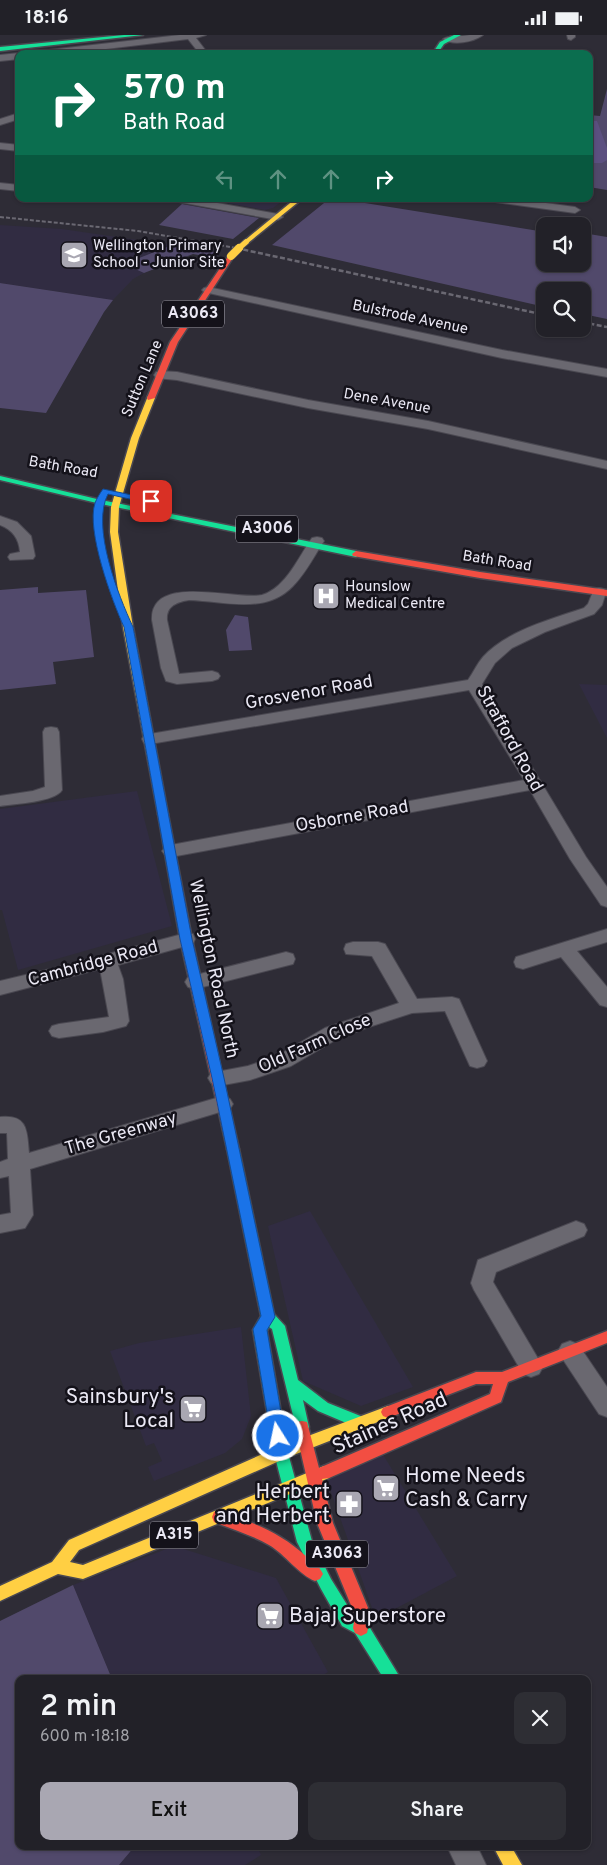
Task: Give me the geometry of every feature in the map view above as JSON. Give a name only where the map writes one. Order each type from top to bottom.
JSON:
[{"type":"main road","points":[[0,45],[101,35]]},
{"type":"main road","points":[[0,49],[140,35]]},
{"type":"main road","points":[[438,50],[452,37]]},
{"type":"main road","name":"Sutton Lane","points":[[117,501],[135,438],[174,342],[231,256],[296,202]]},
{"type":"main road","name":"Sutton Lane","points":[[103,498],[135,438]]},
{"type":"main road","name":"Bath Road","points":[[1,474],[103,498],[383,557],[476,574],[603,592]]},
{"type":"main road","name":"Bath Road","points":[[117,501],[271,537],[315,543]]},
{"type":"main road","name":"Wellington Road North","points":[[117,501],[114,532],[128,627],[186,939],[218,1078],[268,1317],[278,1326],[306,1444],[298,1467],[314,1478],[331,1539],[363,1615],[361,1628]]},
{"type":"main road","name":"Wellington Road North","points":[[108,571],[119,607],[128,627]]},
{"type":"main road","name":"Wellington Road North","points":[[268,1317],[260,1329],[281,1453]]},
{"type":"main road","name":"Staines Road","points":[[498,1390],[496,1398],[314,1478],[83,1572],[57,1567],[74,1545],[281,1453],[476,1378],[502,1378],[607,1337]]},
{"type":"main road","points":[[460,1401],[487,1390],[498,1390],[502,1378]]},
{"type":"main road","points":[[292,1384],[313,1402],[330,1412],[358,1422]]},
{"type":"main road","name":"A3063","points":[[281,1453],[298,1467],[289,1488],[305,1542],[326,1584],[348,1621],[361,1628],[390,1675]]},
{"type":"main road","points":[[219,1517],[272,1539],[291,1552],[326,1584]]},
{"type":"main road","points":[[66,1554],[82,1553]]},
{"type":"main road","points":[[2,1587],[57,1567]]},
{"type":"main road","points":[[504,1850],[513,1865]]},
{"type":"street","points":[[73,50],[202,35]]},
{"type":"street","points":[[452,37],[462,40],[478,35]]},
{"type":"street","points":[[189,36],[201,50]]},
{"type":"street","points":[[0,58],[15,56]]},
{"type":"street","points":[[0,123],[15,117]]},
{"type":"street","points":[[0,146],[15,148]]},
{"type":"street","points":[[0,186],[15,188]]},
{"type":"street","points":[[196,202],[278,217]]},
{"type":"street","points":[[517,202],[575,210]]},
{"type":"street","name":"Bulstrode Avenue","points":[[208,291],[502,354],[607,373]]},
{"type":"street","name":"Dene Avenue","points":[[160,375],[177,376],[308,404],[428,425],[607,465]]},
{"type":"street","points":[[0,520],[12,525],[26,539],[28,556],[15,557]]},
{"type":"street","points":[[212,675],[172,678],[159,615],[164,605],[180,597],[202,595],[246,601],[265,599],[285,588],[315,543]]},
{"type":"street","name":"Strafford Road","points":[[579,857],[474,684],[489,661],[507,645],[540,629],[589,611],[603,592]]},
{"type":"street","name":"Grosvenor Road","points":[[150,739],[474,684]]},
{"type":"street","points":[[0,801],[35,796],[54,790],[51,732]]},
{"type":"street","name":"Osborne Road","points":[[170,851],[533,784]]},
{"type":"street","points":[[579,857],[607,901]]},
{"type":"street","points":[[523,962],[607,935]]},
{"type":"street","name":"Cambridge Road","points":[[0,988],[186,939]]},
{"type":"street","points":[[353,949],[378,949],[411,1006]]},
{"type":"street","points":[[565,949],[607,1000]]},
{"type":"street","points":[[195,983],[286,959]]},
{"type":"street","points":[[59,1031],[118,1021],[113,979],[106,961]]},
{"type":"street","name":"Old Farm Close","points":[[218,1078],[250,1073],[284,1061],[332,1033],[411,1006],[452,1004],[477,1061]]},
{"type":"street","name":"The Greenway","points":[[9,1167],[223,1104]]},
{"type":"street","points":[[0,1125],[10,1124],[16,1130],[9,1167],[22,1215],[17,1222],[0,1224]]},
{"type":"street","points":[[531,1367],[482,1283],[486,1265],[576,1230]]},
{"type":"street","points":[[570,1351],[607,1407]]},
{"type":"street","points":[[463,1850],[472,1865]]},
{"type":"shaded area","points":[[607,89],[607,190],[593,188],[593,115],[600,116]]},
{"type":"shaded area","points":[[593,121],[597,121],[607,148],[607,160],[602,163],[593,163]]},
{"type":"shaded area","points":[[221,202],[281,202],[273,208],[265,210]]},
{"type":"shaded area","points":[[325,202],[359,202],[536,231],[536,272],[591,272],[591,234],[607,237],[607,319],[591,316],[591,282],[536,282],[536,305],[272,245]]},
{"type":"shaded area","points":[[182,204],[259,218],[233,239],[159,225]]},
{"type":"shaded area","name":"Wellington Primary School - Junior Site","points":[[0,225],[62,229],[172,245],[124,264],[144,273],[133,279],[113,300],[0,283]]},
{"type":"shaded area","points":[[172,245],[220,253],[215,258],[193,254],[144,273],[124,264]]},
{"type":"shaded area","points":[[0,283],[113,300],[104,312],[46,413],[0,408]]},
{"type":"shaded area","points":[[38,587],[38,593],[86,590],[94,657],[53,662],[56,684],[0,690],[0,590]]},
{"type":"shaded area","points":[[235,615],[248,617],[252,650],[229,651],[226,630]]},
{"type":"shaded area","points":[[579,684],[607,685],[607,738]]},
{"type":"shaded area","points":[[137,791],[172,926],[18,970],[2,910],[0,910],[0,809]]},
{"type":"shaded area","points":[[310,1211],[413,1387],[361,1406],[303,1381],[268,1226]]},
{"type":"shaded area","points":[[241,1327],[251,1416],[242,1439],[225,1453],[154,1481],[148,1467],[162,1461],[154,1443],[146,1446],[110,1351],[139,1343]]},
{"type":"shaded area","points":[[382,1453],[457,1576],[376,1619],[326,1478]]},
{"type":"shaded area","points":[[174,1546],[276,1578],[328,1672],[323,1675],[110,1675],[73,1585]]},
{"type":"shaded area","points":[[73,1585],[110,1675],[15,1675],[15,1850],[132,1850],[119,1865],[0,1865],[0,1621]]},
{"type":"shaded area","points":[[132,1850],[259,1850],[261,1855],[245,1865],[119,1865]]},
{"type":"railway","points":[[0,217],[138,231],[242,249]]},
{"type":"railway","points":[[236,248],[536,313]]},
{"type":"railway","points":[[591,324],[607,327]]},
{"type":"traffic: fast","points":[[0,49],[140,35]]},
{"type":"traffic: fast","points":[[437,50],[442,43],[458,35]]},
{"type":"traffic: fast","points":[[0,478],[101,502],[356,554]]},
{"type":"traffic: fast","points":[[233,1149],[268,1317],[278,1326],[302,1427]]},
{"type":"traffic: fast","points":[[268,1317],[260,1330],[281,1453],[305,1542],[326,1584],[348,1621],[361,1628],[390,1675]]},
{"type":"traffic: fast","points":[[292,1384],[323,1407],[358,1422]]},
{"type":"traffic: slow","points":[[246,242],[295,202]]},
{"type":"traffic: slow","points":[[231,256],[246,242]]},
{"type":"traffic: slow","points":[[151,398],[135,438],[115,507],[114,532],[128,627],[163,814]]},
{"type":"traffic: slow","points":[[0,1594],[57,1567],[74,1545],[281,1453],[388,1412]]},
{"type":"traffic: slow","points":[[57,1567],[83,1572],[324,1473]]},
{"type":"traffic: slow","points":[[504,1850],[513,1865]]},
{"type":"traffic: jam","points":[[151,398],[174,342],[231,256]]},
{"type":"traffic: jam","points":[[356,554],[480,575],[607,593]]},
{"type":"traffic: jam","points":[[163,814],[186,939],[233,1149]]},
{"type":"traffic: jam","points":[[388,1412],[476,1378],[502,1378],[607,1337]]},
{"type":"traffic: jam","points":[[324,1473],[496,1398],[502,1378]]},
{"type":"traffic: jam","points":[[302,1427],[325,1523],[363,1615],[361,1628]]},
{"type":"traffic: jam","points":[[219,1517],[273,1539],[291,1552],[315,1574]]},
{"type":"place","name":"Wellington Primary School - Junior Site","points":[[74,255]]},
{"type":"place","name":"Hounslow Medical Centre","points":[[326,596]]},
{"type":"place","name":"Sainsbury's Local","points":[[193,1409]]},
{"type":"place","name":"Home Needs Cash & Carry","points":[[386,1488]]},
{"type":"place","name":"Herbert and Herbert","points":[[349,1504]]},
{"type":"place","name":"Bajaj Superstore","points":[[270,1616]]},
{"type":"route","points":[[151,501],[106,491],[99,503],[97,512],[98,522],[103,553],[119,607],[128,627],[186,939],[218,1078],[268,1317],[260,1329],[278,1436]]}]
